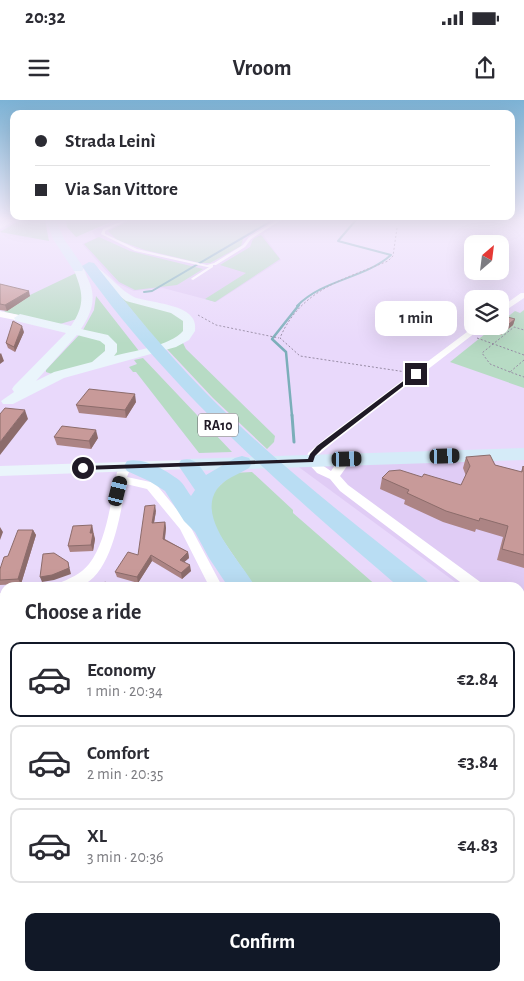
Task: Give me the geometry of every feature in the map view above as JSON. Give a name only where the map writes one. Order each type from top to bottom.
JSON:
[{"type":"highway","name":"RA10","points":[[84,267],[128,321],[216,413],[392,582]]},
{"type":"highway","points":[[203,526],[199,506],[205,489],[214,479],[242,463]]},
{"type":"highway","points":[[178,492],[178,485],[187,465],[205,489]]},
{"type":"highway","points":[[126,471],[168,482],[178,492],[192,515],[203,526],[239,582]]},
{"type":"highway","name":"RA10","points":[[326,519],[410,582]]},
{"type":"main road","points":[[4,405],[33,386],[59,375],[173,343],[188,334],[190,326],[187,317],[125,296],[78,261]]},
{"type":"main road","points":[[4,405],[78,325],[86,308],[88,296],[84,267],[81,261]]},
{"type":"main road","points":[[20,318],[55,326],[78,325],[98,336],[111,344],[111,352],[97,364]]},
{"type":"main road","points":[[20,318],[37,328],[47,338],[48,347],[41,372],[43,374],[59,375]]},
{"type":"main road","points":[[0,471],[126,471],[187,465],[524,454]]},
{"type":"street","points":[[509,306],[524,295]]},
{"type":"street","points":[[0,314],[20,318]]},
{"type":"street","points":[[468,335],[320,447],[312,455],[311,461],[321,471],[334,476],[352,495],[470,582]]},
{"type":"street","points":[[334,476],[341,464],[347,459]]},
{"type":"street","points":[[76,582],[94,568],[104,552],[126,471],[137,482],[151,486],[185,527],[214,582]]},
{"type":"lane","points":[[181,261],[200,266],[211,266]]},
{"type":"lane","points":[[192,280],[212,268],[211,266],[219,261]]},
{"type":"path","points":[[280,338],[283,327],[296,310],[314,294],[388,261]]},
{"type":"path","points":[[194,313],[216,325],[280,338],[295,354],[300,356],[402,370],[416,374]]},
{"type":"path","points":[[524,330],[514,327],[482,353],[490,364],[524,377]]},
{"type":"path","points":[[468,335],[524,355]]},
{"type":"path","points":[[510,372],[524,360]]},
{"type":"shaded area","points":[[97,261],[279,261],[216,302],[163,288],[134,291],[117,283]]},
{"type":"shaded area","points":[[494,460],[497,470],[524,477],[524,582],[455,582],[296,465]]},
{"type":"green space","points":[[100,261],[171,261],[203,269],[177,285],[135,290],[119,282]]},
{"type":"green space","points":[[192,261],[213,261],[210,263]]},
{"type":"green space","points":[[226,261],[277,261],[215,302],[205,299],[246,273],[220,265]]},
{"type":"green space","points":[[76,273],[86,297],[77,319],[60,324],[4,312],[30,295]]},
{"type":"green space","points":[[96,296],[139,351],[109,359],[115,346],[83,330],[94,310]]},
{"type":"green space","points":[[121,297],[166,310],[185,320],[183,334],[161,346]]},
{"type":"green space","points":[[524,310],[524,388],[450,362],[484,335],[509,335],[509,316],[515,311],[520,313]]},
{"type":"green space","points":[[80,334],[98,337],[110,346],[95,362],[52,374],[46,372],[46,370]]},
{"type":"green space","points":[[183,343],[186,349],[275,436],[274,442],[267,449],[213,398],[166,348]]},
{"type":"green space","points":[[143,358],[232,452],[199,453],[136,372],[133,372],[129,367],[137,364],[134,360]]},
{"type":"green space","points":[[252,472],[293,510],[293,513],[372,582],[252,582],[212,524],[205,500],[233,473]]},
{"type":"building","points":[[0,284],[29,291],[5,305],[0,304]]},
{"type":"building","points":[[509,317],[515,319],[509,324]]},
{"type":"building","points":[[13,321],[22,326],[14,347],[6,343]]},
{"type":"building","points":[[89,389],[135,394],[125,410],[76,405]]},
{"type":"building","points":[[5,408],[25,410],[0,442],[0,414]]},
{"type":"building","points":[[62,426],[96,430],[89,441],[54,437]]},
{"type":"building","points":[[490,455],[495,465],[522,472],[524,467],[524,555],[502,549],[508,526],[480,518],[479,521],[446,511],[407,493],[409,490],[382,478],[389,471],[400,470],[422,477],[424,474],[461,485],[470,466],[466,457]]},
{"type":"building","points":[[155,505],[152,523],[165,522],[163,539],[188,552],[180,560],[190,565],[181,573],[151,555],[137,577],[115,572],[128,552],[138,555],[145,506]]},
{"type":"building","points":[[92,525],[90,533],[93,533],[91,545],[68,546],[73,526]]},
{"type":"building","points":[[18,530],[33,530],[18,579],[0,580],[0,569],[4,557],[8,556]]},
{"type":"building","points":[[54,553],[68,562],[69,568],[52,575],[40,577],[43,554]]},
{"type":"waterway","points":[[144,292],[152,291],[203,261]]},
{"type":"waterway","points":[[297,306],[319,290],[369,269],[383,261]]},
{"type":"waterway","points":[[292,416],[286,352],[272,339],[299,305]]},
{"type":"waterway","points":[[292,415],[294,442]]},
{"type":"route","points":[[83,468],[311,461],[312,455],[320,447],[416,374]]}]
